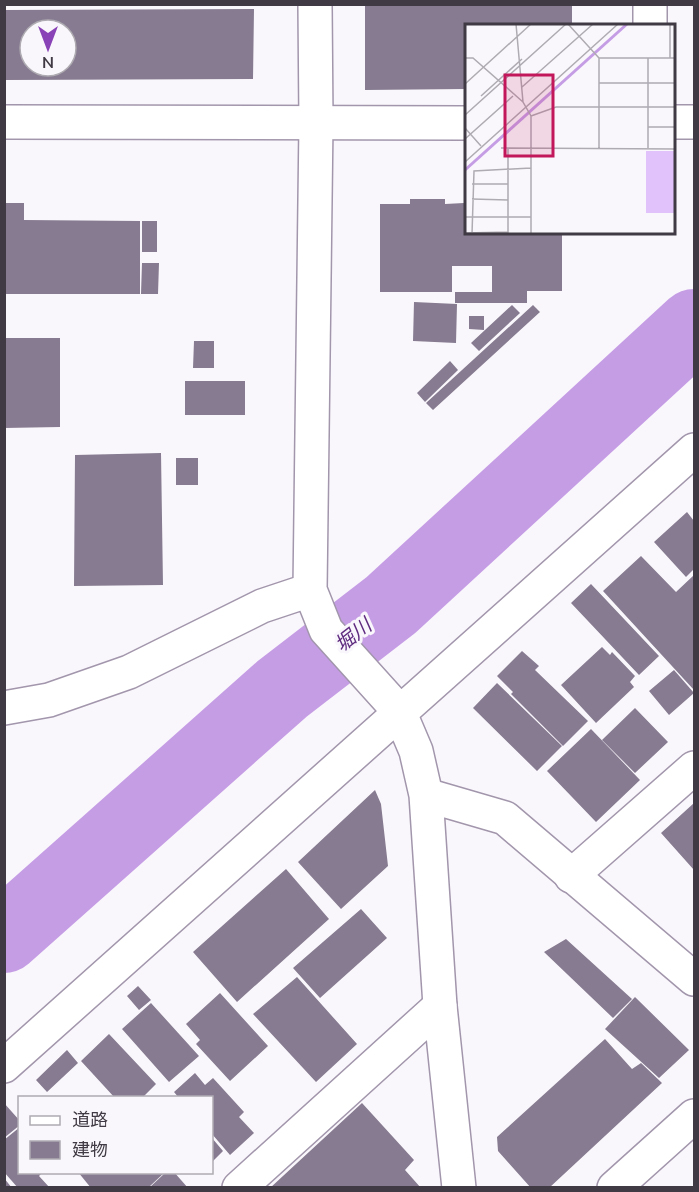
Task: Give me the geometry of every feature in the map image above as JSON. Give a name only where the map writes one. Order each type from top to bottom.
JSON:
[{"type":"street","points":[[315,4],[316,123],[310,590],[326,630],[399,711],[416,751],[426,795],[441,1006],[459,1188]]},
{"type":"street","points":[[650,24],[651,4]]},
{"type":"street","points":[[4,122],[465,123]]},
{"type":"street","points":[[675,122],[694,122]]},
{"type":"street","points":[[4,1066],[694,450]]},
{"type":"street","points":[[4,708],[49,700],[129,672],[262,606],[310,590]]},
{"type":"street","points":[[571,876],[694,768]]},
{"type":"street","points":[[426,795],[505,818],[694,979]]},
{"type":"street","points":[[239,1188],[441,1006]]},
{"type":"street","points":[[614,1188],[694,1116]]},
{"type":"building","points":[[365,5],[572,5],[572,24],[465,24],[465,89],[365,90]]},
{"type":"building","points":[[254,9],[253,79],[4,80],[4,10]]},
{"type":"building","points":[[410,199],[445,199],[445,204],[464,203],[465,201],[465,234],[562,234],[562,291],[527,291],[527,303],[455,303],[455,292],[492,292],[492,266],[452,266],[452,292],[380,292],[380,204],[410,204]]},
{"type":"building","points":[[4,203],[24,203],[24,220],[140,221],[140,294],[4,294]]},
{"type":"building","points":[[142,221],[157,221],[157,252],[142,252]]},
{"type":"building","points":[[142,263],[159,263],[158,294],[141,294]]},
{"type":"building","points":[[414,302],[457,304],[456,343],[413,341]]},
{"type":"building","points":[[512,305],[520,313],[479,351],[471,343]]},
{"type":"building","points":[[533,305],[540,312],[433,410],[426,403]]},
{"type":"building","points":[[469,316],[484,316],[484,330],[469,329]]},
{"type":"building","points":[[4,338],[60,338],[60,427],[4,428]]},
{"type":"building","points":[[194,341],[214,341],[214,368],[193,368]]},
{"type":"building","points":[[450,361],[458,370],[425,402],[417,393]]},
{"type":"building","points":[[185,381],[245,381],[245,415],[185,415]]},
{"type":"building","points":[[161,453],[163,585],[74,586],[75,455]]},
{"type":"building","points":[[176,458],[198,458],[198,485],[176,485]]},
{"type":"building","points":[[687,512],[694,521],[694,569],[686,577],[654,542]]},
{"type":"building","points":[[641,556],[676,592],[694,575],[694,690],[603,591]]},
{"type":"building","points":[[591,584],[659,656],[639,675],[571,603]]},
{"type":"building","points":[[602,647],[610,655],[612,652],[635,676],[630,682],[634,687],[596,723],[561,685]]},
{"type":"building","points":[[522,651],[539,666],[535,670],[588,721],[563,746],[511,694],[513,692],[497,676]]},
{"type":"building","points":[[674,670],[694,693],[669,715],[649,691]]},
{"type":"building","points":[[497,683],[562,746],[537,771],[473,708]]},
{"type":"building","points":[[635,708],[668,742],[635,773],[602,740]]},
{"type":"building","points":[[591,729],[640,780],[596,822],[547,771]]},
{"type":"building","points":[[375,790],[381,804],[388,866],[341,909],[298,862]]},
{"type":"building","points":[[694,803],[694,870],[661,833]]},
{"type":"building","points":[[286,869],[329,919],[237,1002],[193,952]]},
{"type":"building","points":[[361,909],[387,938],[320,998],[293,968]]},
{"type":"building","points":[[566,939],[632,999],[613,1018],[544,952]]},
{"type":"building","points":[[297,977],[357,1044],[316,1082],[253,1014]]},
{"type":"building","points":[[138,986],[151,1000],[139,1010],[127,996]]},
{"type":"building","points":[[220,993],[268,1046],[230,1081],[196,1044],[200,1040],[186,1024]]},
{"type":"building","points":[[635,997],[689,1050],[659,1078],[605,1029]]},
{"type":"building","points":[[151,1003],[199,1056],[169,1082],[122,1029]]},
{"type":"building","points":[[109,1034],[156,1084],[144,1096],[113,1096],[81,1061]]},
{"type":"building","points":[[605,1039],[632,1069],[641,1063],[662,1083],[549,1188],[531,1188],[498,1151],[497,1137]]},
{"type":"building","points":[[67,1050],[78,1063],[47,1092],[36,1080]]},
{"type":"building","points":[[195,1073],[205,1085],[213,1078],[244,1112],[239,1117],[254,1133],[230,1155],[213,1135],[213,1096],[177,1096],[174,1092]]},
{"type":"building","points":[[4,1103],[18,1119],[18,1127],[4,1138]]},
{"type":"building","points":[[362,1103],[414,1160],[405,1170],[421,1188],[270,1188]]},
{"type":"building","points":[[18,1129],[18,1174],[41,1174],[39,1176],[50,1188],[18,1188],[4,1172],[4,1140]]},
{"type":"building","points":[[213,1139],[223,1151],[213,1161]]},
{"type":"building","points":[[80,1174],[163,1174],[148,1188],[91,1188]]},
{"type":"building","points":[[164,1174],[176,1174],[188,1188],[149,1188]]},
{"type":"building","points":[[4,1178],[12,1188],[4,1188]]},
{"type":"waterway","name":"堀川","points":[[4,936],[282,689],[391,605],[694,326]]}]
